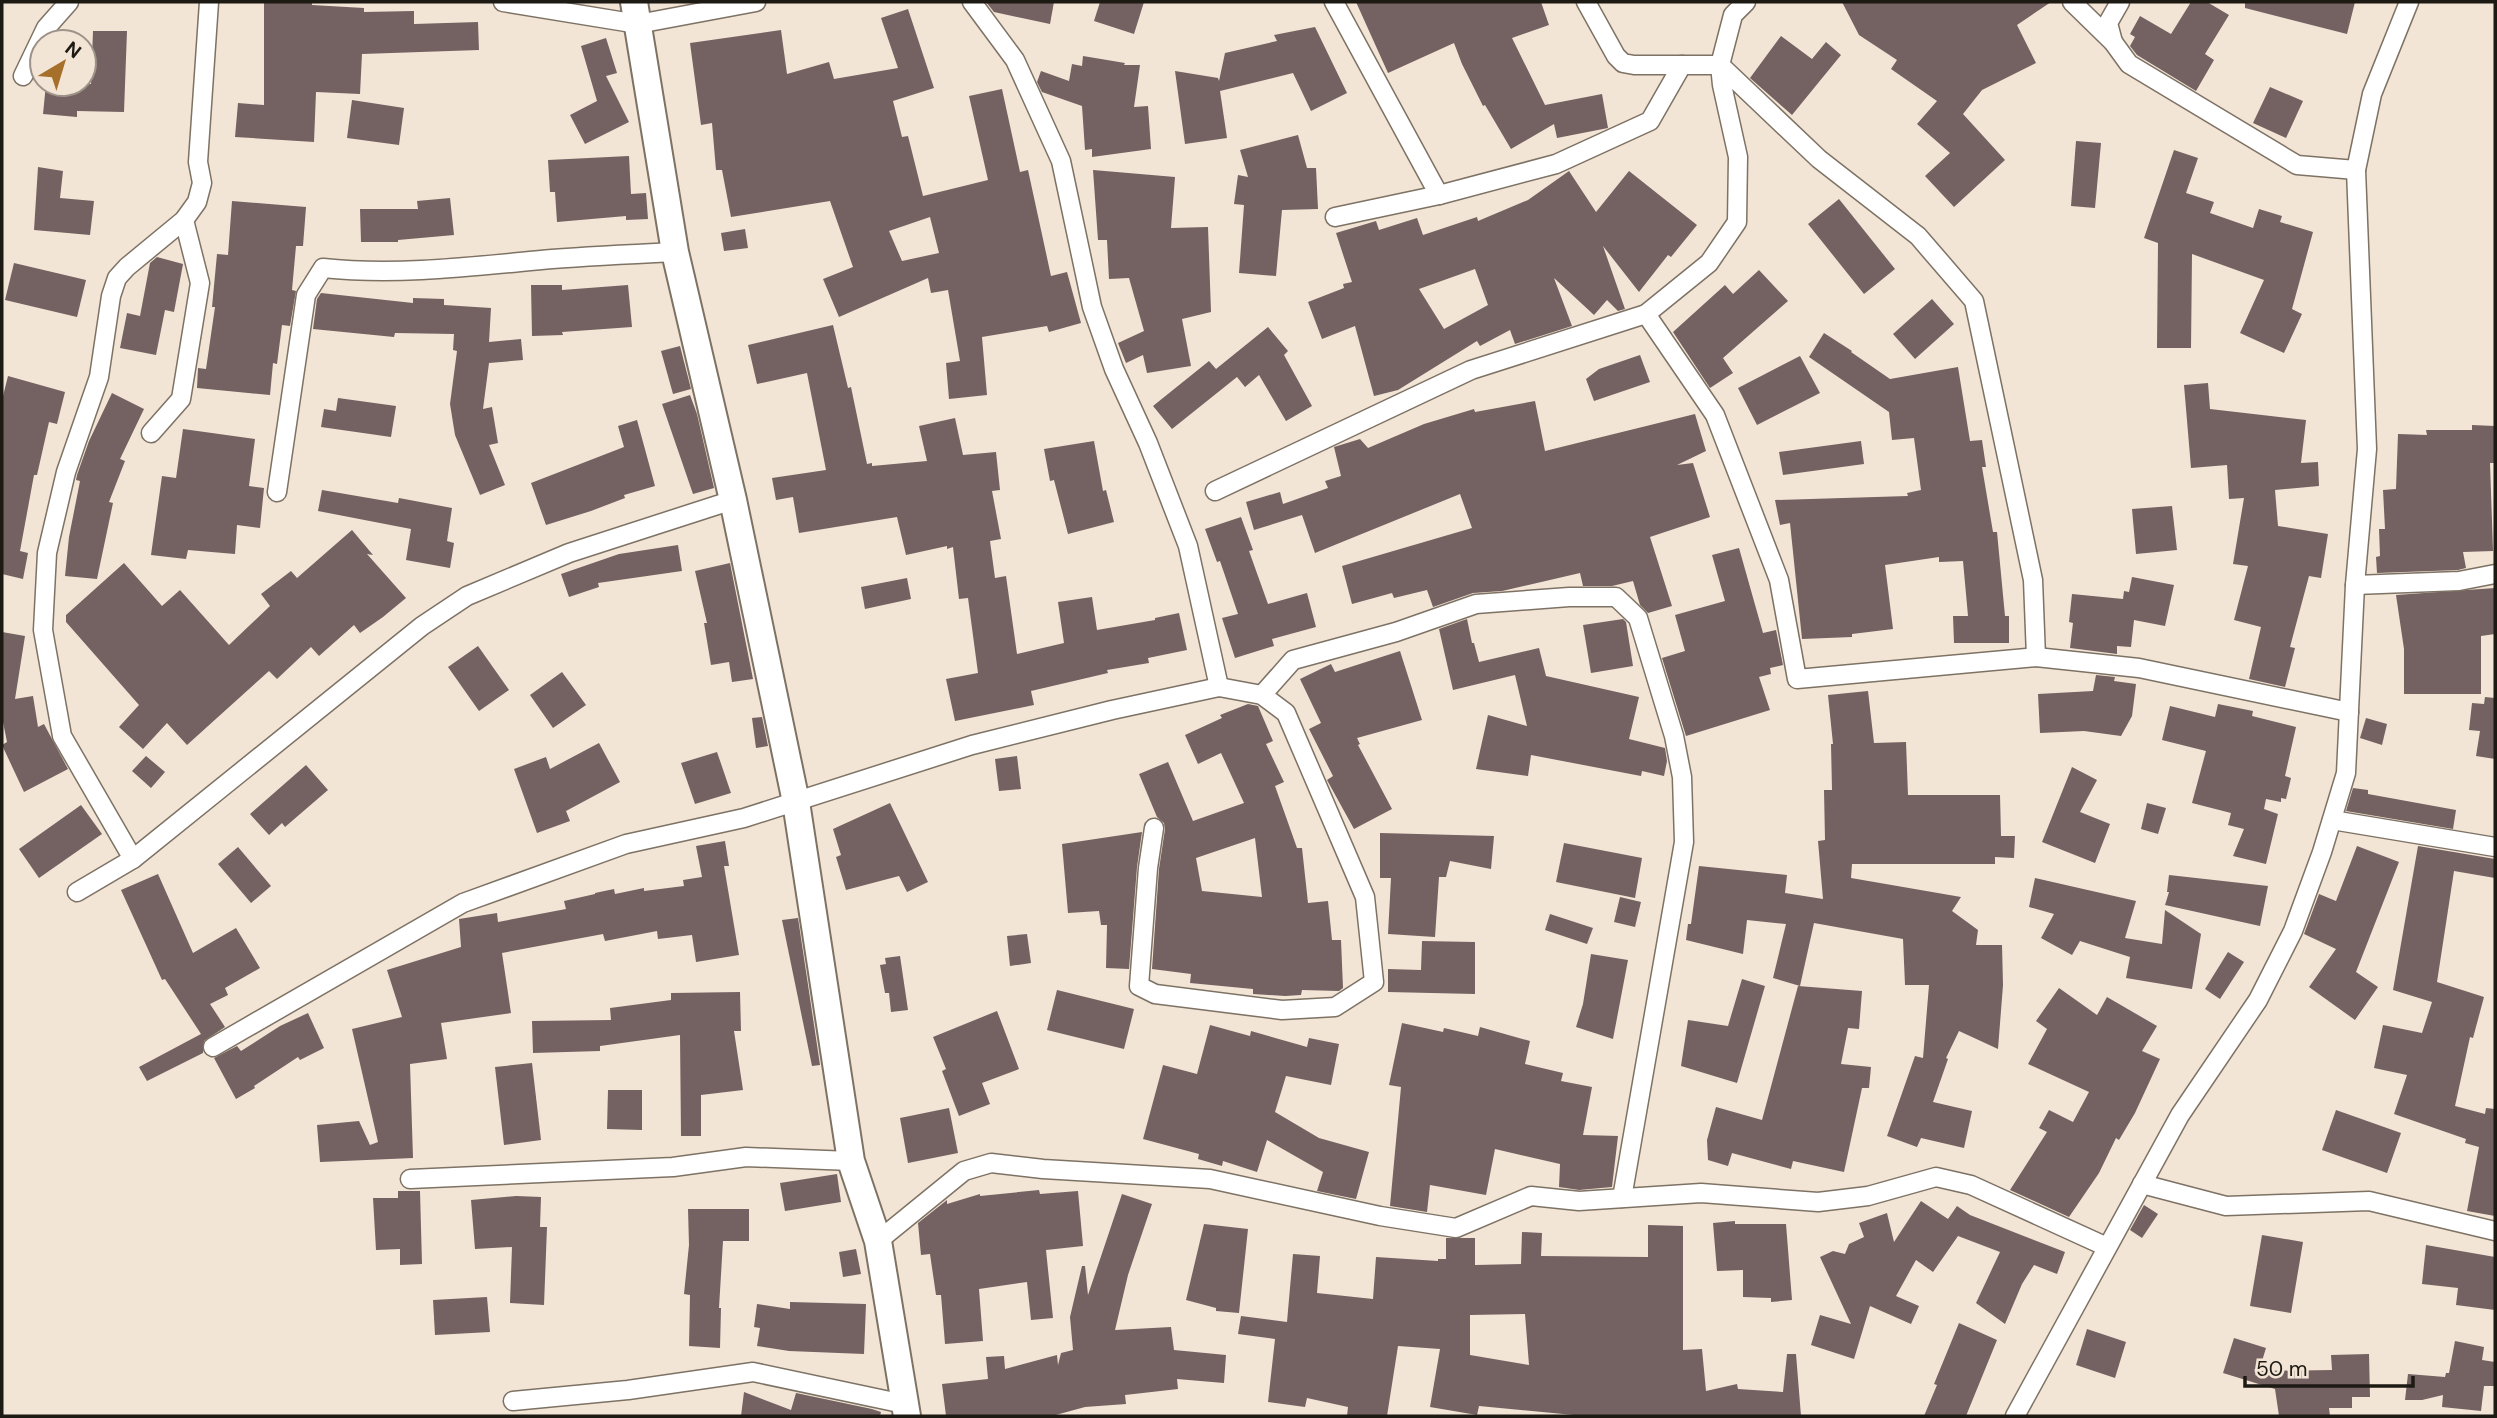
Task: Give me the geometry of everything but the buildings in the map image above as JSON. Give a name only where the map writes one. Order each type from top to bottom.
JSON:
[{"type":"street","points":[[23,76],[46,28],[68,2]]},
{"type":"street","points":[[133,859],[62,736],[43,630],[47,553],[66,472],[99,377],[111,296],[117,278],[184,220],[197,202],[202,183],[198,162],[209,2]]},
{"type":"street","points":[[503,2],[636,13],[756,2]]},
{"type":"street","points":[[972,2],[1015,60],[1061,161],[1092,307],[1114,369],[1148,443],[1188,546],[1219,687]]},
{"type":"street","points":[[1335,2],[1439,195]]},
{"type":"street","points":[[1586,2],[1616,56],[1623,63],[1720,65],[1819,159],[1918,236],[1974,301],[2033,580],[2036,657]]},
{"type":"street","points":[[1216,491],[1472,370],[1646,314],[1709,263],[1737,222],[1738,157],[1720,65],[1733,15],[1746,2]]},
{"type":"street","points":[[2072,2],[2113,42],[2129,64],[2297,165],[2356,170]]},
{"type":"street","points":[[2113,42],[2108,23],[2120,2]]},
{"type":"street","points":[[2014,1416],[2180,1115],[2263,989],[2293,931],[2346,773],[2355,585],[2367,449],[2356,170],[2372,94],[2409,2]]},
{"type":"street","points":[[513,1401],[628,1390],[753,1372],[905,1410],[878,1241],[851,1161],[796,802],[733,500],[675,252],[636,13]]},
{"type":"street","points":[[1335,217],[1439,195],[1556,164],[1650,121],[1682,65]]},
{"type":"street","points":[[151,433],[181,399],[200,284],[184,220]]},
{"type":"street","points":[[277,492],[306,295],[323,268],[347,271],[438,270],[675,252]]},
{"type":"street","points":[[1646,314],[1714,415],[1779,580],[1797,679],[2036,657],[2140,668],[2349,712]]},
{"type":"street","points":[[77,892],[133,859],[422,626],[467,596],[569,553],[733,500]]},
{"type":"street","points":[[2355,585],[2459,581],[2495,574]]},
{"type":"street","points":[[1262,695],[1293,660],[1396,632],[1476,604],[1569,597],[1616,597],[1638,618],[1674,736],[1682,777],[1684,842],[1622,1198]]},
{"type":"street","points":[[213,1047],[463,903],[626,844],[744,818],[972,745],[1219,687],[1262,695],[1286,713],[1365,897],[1374,982],[1335,1007],[1282,1010],[1155,994],[1139,986],[1148,868],[1154,828]]},
{"type":"street","points":[[2332,820],[2495,847]]},
{"type":"street","points":[[410,1179],[673,1167],[746,1157],[851,1161]]},
{"type":"street","points":[[878,1241],[964,1171],[992,1163],[1210,1180],[1380,1216],[1456,1228],[1531,1196],[1579,1201],[1701,1193],[1818,1202],[1868,1196],[1936,1177],[1971,1185],[2107,1247]]},
{"type":"street","points":[[2142,1184],[2226,1206],[2368,1201],[2495,1231]]}]
